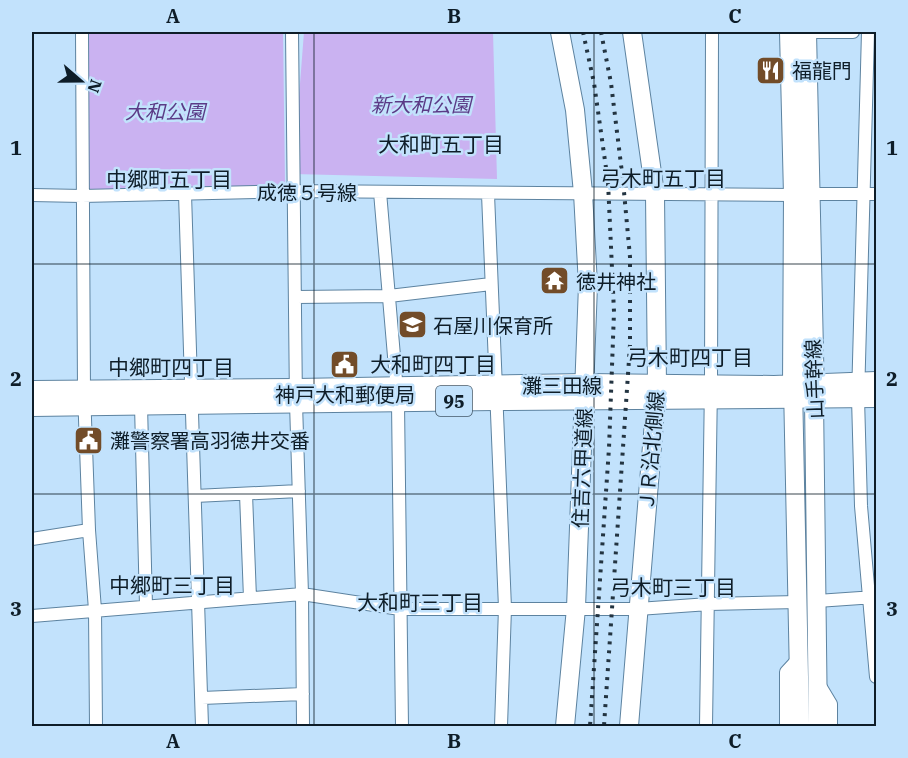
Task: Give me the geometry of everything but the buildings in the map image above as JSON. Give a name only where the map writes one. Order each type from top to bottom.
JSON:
[{"type":"main road","name":"山手幹線","points":[[790,32],[814,392]]},
{"type":"main road","name":"山手幹線","points":[[793,392],[808,32]]},
{"type":"main road","name":"灘三田線","points":[[32,406],[85,398],[495,392],[867,390]]},
{"type":"main road","name":"灘三田線","points":[[32,391],[141,405],[192,397]]},
{"type":"street","points":[[82,32],[85,398],[89,530],[95,610],[96,726]]},
{"type":"street","points":[[292,32],[303,726]]},
{"type":"street","name":"住吉六甲道線","points":[[560,32],[575,110],[583,193],[588,285],[576,608],[565,726]]},
{"type":"street","name":"ＪＲ沿北側線","points":[[629,726],[656,392],[655,194],[632,32]]},
{"type":"street","points":[[706,726],[711,392],[711,32]]},
{"type":"street","points":[[808,32],[853,32]]},
{"type":"street","points":[[867,32],[862,194],[867,390],[861,506],[873,598],[876,677]]},
{"type":"street","name":"成徳５号線","points":[[32,195],[295,191],[488,194],[876,194]]},
{"type":"street","points":[[380,192],[397,395],[402,726]]},
{"type":"street","points":[[185,194],[202,726]]},
{"type":"street","points":[[488,194],[505,608],[501,726]]},
{"type":"street","points":[[296,297],[389,296],[491,284]]},
{"type":"street","name":"山手幹線","points":[[793,392],[800,726]]},
{"type":"street","name":"山手幹線","points":[[814,392],[818,726]]},
{"type":"street","points":[[141,405],[146,606]]},
{"type":"street","points":[[195,496],[299,491]]},
{"type":"street","points":[[246,494],[250,598]]},
{"type":"street","points":[[32,539],[89,530]]},
{"type":"street","points":[[32,616],[302,594],[400,609],[638,609],[709,604],[798,602]]},
{"type":"street","points":[[817,601],[873,598]]},
{"type":"street","points":[[786,726],[786,672],[798,659]]},
{"type":"street","points":[[818,683],[831,704],[831,726]]},
{"type":"street","points":[[202,698],[303,694]]},
{"type":"green space","name":"大和公園","points":[[85,32],[283,32],[285,183],[283,186],[89,192]]},
{"type":"green space","name":"新大和公園","points":[[304,32],[493,32],[497,179],[293,174]]},
{"type":"railway","points":[[583,32],[594,83],[608,182],[614,312],[609,448],[590,726]]},
{"type":"railway","points":[[601,32],[611,83],[630,257],[630,345],[604,726]]},
{"type":"place","name":"福龍門","points":[[771,70]]},
{"type":"place","name":"徳井神社","points":[[555,281]]},
{"type":"place","name":"石屋川保育所","points":[[412,325]]},
{"type":"place","name":"神戸大和郵便局","points":[[345,364]]},
{"type":"place","name":"灘警察署高羽徳井交番","points":[[89,440]]},
{"type":"district","name":"大和町五丁目","points":[[441,144]]},
{"type":"district","name":"弓木町五丁目","points":[[663,178]]},
{"type":"district","name":"中郷町五丁目","points":[[169,179]]},
{"type":"district","name":"弓木町四丁目","points":[[690,357]]},
{"type":"district","name":"大和町四丁目","points":[[433,364]]},
{"type":"district","name":"中郷町四丁目","points":[[171,367]]},
{"type":"district","name":"中郷町三丁目","points":[[172,585]]},
{"type":"district","name":"弓木町三丁目","points":[[673,587]]},
{"type":"district","name":"大和町三丁目","points":[[420,602]]}]
